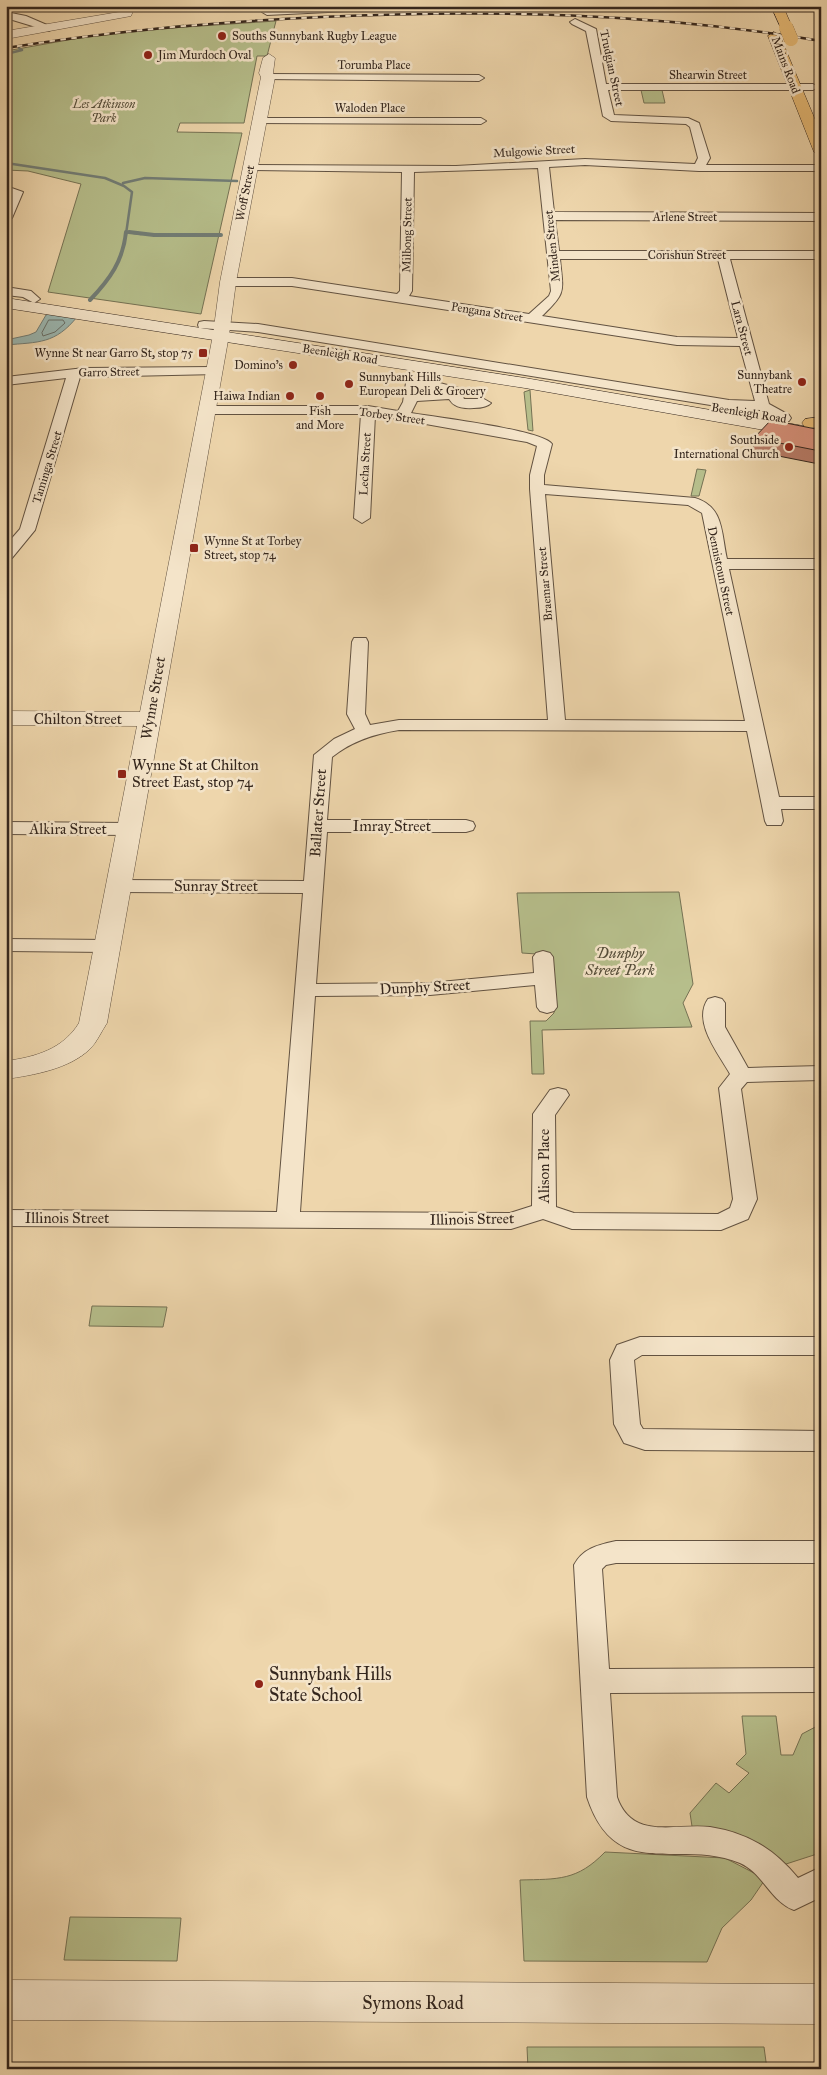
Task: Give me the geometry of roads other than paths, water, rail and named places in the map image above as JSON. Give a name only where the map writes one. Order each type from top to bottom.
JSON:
[{"type":"main road","name":"Mains Road","points":[[777,6],[797,52]]},
{"type":"main road","name":"Mains Road","points":[[772,30],[821,152]]},
{"type":"main road","name":"Mains Road","points":[[810,82],[818,100]]},
{"type":"street","points":[[6,35],[122,15],[127,13],[129,6]]},
{"type":"street","points":[[267,12],[389,6]]},
{"type":"street","points":[[604,6],[616,6]]},
{"type":"street","points":[[6,15],[24,17],[30,22],[48,28]]},
{"type":"street","name":"Trudgian Street","points":[[576,22],[586,25],[591,29],[607,114],[611,118],[688,121],[695,126],[704,158],[699,168]]},
{"type":"street","name":"Woff Street","points":[[217,333],[268,77],[266,73],[269,58]]},
{"type":"street","name":"Torumba Place","points":[[268,77],[480,78]]},
{"type":"street","name":"Shearwin Street","points":[[603,87],[795,88],[810,82]]},
{"type":"street","name":"Waloden Place","points":[[259,121],[481,121]]},
{"type":"street","name":"Mulgowie Street","points":[[249,168],[456,169],[619,162],[699,168],[821,168]]},
{"type":"street","name":"Minden Street","points":[[532,319],[555,297],[557,291],[543,164]]},
{"type":"street","name":"Milbong Street","points":[[400,299],[406,291],[408,169]]},
{"type":"street","points":[[6,218],[17,192],[8,189]]},
{"type":"street","name":"Arlene Street","points":[[549,216],[821,217]]},
{"type":"street","name":"Corishun Street","points":[[553,254],[821,255]]},
{"type":"street","name":"Lara Street","points":[[723,255],[763,406]]},
{"type":"street","name":"Pengana Street","points":[[228,282],[292,282],[678,341],[746,342]]},
{"type":"street","name":"Beenleigh Road","points":[[6,291],[27,294],[34,299]]},
{"type":"street","name":"Beenleigh Road","points":[[6,296],[34,299],[321,351],[818,426]]},
{"type":"street","name":"Beenleigh Road","points":[[6,303],[784,418],[818,426]]},
{"type":"street","name":"Beenleigh Road","points":[[217,333],[258,328],[729,404],[763,406]]},
{"type":"street","name":"Wynne Street","points":[[6,1070],[28,1067],[61,1055],[81,1042],[93,1023],[206,410],[217,333]]},
{"type":"street","name":"Garro Street","points":[[6,381],[74,373],[213,371]]},
{"type":"street","name":"Taminga Street","points":[[6,555],[27,530],[74,373]]},
{"type":"street","points":[[401,416],[408,409],[411,386],[417,384],[451,389],[454,391],[453,396],[460,403],[484,403]]},
{"type":"street","points":[[763,406],[784,418]]},
{"type":"street","name":"Torbey Street","points":[[206,410],[368,410],[530,438],[545,444]]},
{"type":"street","name":"Lecha Street","points":[[362,518],[368,410]]},
{"type":"street","name":"Braemar Street","points":[[545,444],[537,476],[536,489],[557,726]]},
{"type":"street","name":"Dennistoun Street","points":[[536,489],[690,501],[702,505],[709,511],[772,812],[821,803]]},
{"type":"street","points":[[719,564],[821,564]]},
{"type":"street","points":[[360,642],[356,714],[361,726],[366,730]]},
{"type":"street","name":"Chilton Street","points":[[6,718],[150,720]]},
{"type":"street","name":"Ballater Street","points":[[288,1218],[323,755],[331,748],[366,730],[399,725],[754,726]]},
{"type":"street","name":"Imray Street","points":[[317,826],[466,826]]},
{"type":"street","name":"Alkira Street","points":[[6,828],[129,829]]},
{"type":"street","name":"Sunray Street","points":[[118,886],[313,887]]},
{"type":"street","points":[[6,946],[107,946]]},
{"type":"street","points":[[543,956],[547,1007]]},
{"type":"street","name":"Dunphy Street","points":[[305,990],[430,989],[544,978]]},
{"type":"street","points":[[715,1004],[714,1027],[741,1075]]},
{"type":"street","points":[[544,1211],[572,1221],[721,1222],[740,1213],[745,1199],[730,1088],[741,1075],[821,1073]]},
{"type":"street","name":"Alison Place","points":[[544,1211],[544,1114],[558,1095]]},
{"type":"street","name":"Illinois Street","points":[[6,1218],[288,1218],[511,1221],[544,1211]]},
{"type":"street","points":[[821,1346],[640,1346],[626,1351],[622,1360],[627,1424],[633,1436],[645,1440],[821,1441]]},
{"type":"street","points":[[821,1552],[616,1552],[598,1556],[588,1565],[602,1797],[608,1815],[622,1830],[644,1840],[711,1841],[750,1853],[772,1868],[794,1896],[821,1881]]},
{"type":"street","points":[[595,1681],[821,1680]]},
{"type":"street","name":"Symons Road","points":[[6,2000],[821,2004]]},
{"type":"water","points":[[52,313],[77,317],[69,326],[54,337],[37,342],[6,345],[6,340],[36,332],[46,315]]},
{"type":"waterway","points":[[6,54],[22,50],[19,48]]},
{"type":"waterway","points":[[6,163],[105,178],[124,186],[132,192],[126,234]]},
{"type":"waterway","points":[[123,183],[145,178],[237,181]]},
{"type":"waterway","points":[[90,300],[104,285],[119,261],[126,232]]},
{"type":"waterway","points":[[127,232],[141,234]]},
{"type":"waterway","points":[[129,232],[154,235],[221,235]]},
{"type":"railway","points":[[6,48],[123,32],[202,25],[321,17],[447,13],[634,19],[696,24],[821,41]]},
{"type":"place","name":"Souths Sunnybank Rugby League","points":[[222,36]]},
{"type":"place","name":"Jim Murdoch Oval","points":[[148,55]]},
{"type":"place","name":"Wynne St near Garro St, stop 75","points":[[203,353]]},
{"type":"place","name":"Domino's","points":[[293,365]]},
{"type":"place","name":"Sunnybank Theatre","points":[[802,382]]},
{"type":"place","name":"Sunnybank Hills European Deli & Grocery","points":[[349,384]]},
{"type":"place","name":"Haiwa Indian","points":[[290,396]]},
{"type":"place","name":"Fish and More","points":[[320,396]]},
{"type":"place","name":"Southside International Church","points":[[789,447]]},
{"type":"place","name":"Wynne St at Torbey Street, stop 74","points":[[194,548]]},
{"type":"place","name":"Wynne St at Chilton Street East, stop 74","points":[[122,774]]},
{"type":"place","name":"Sunnybank Hills State School","points":[[259,1684]]},
{"type":"park label","name":"Les Atkinson Park","points":[[104,111]]},
{"type":"park label","name":"Dunphy Street Park","points":[[620,962]]}]
